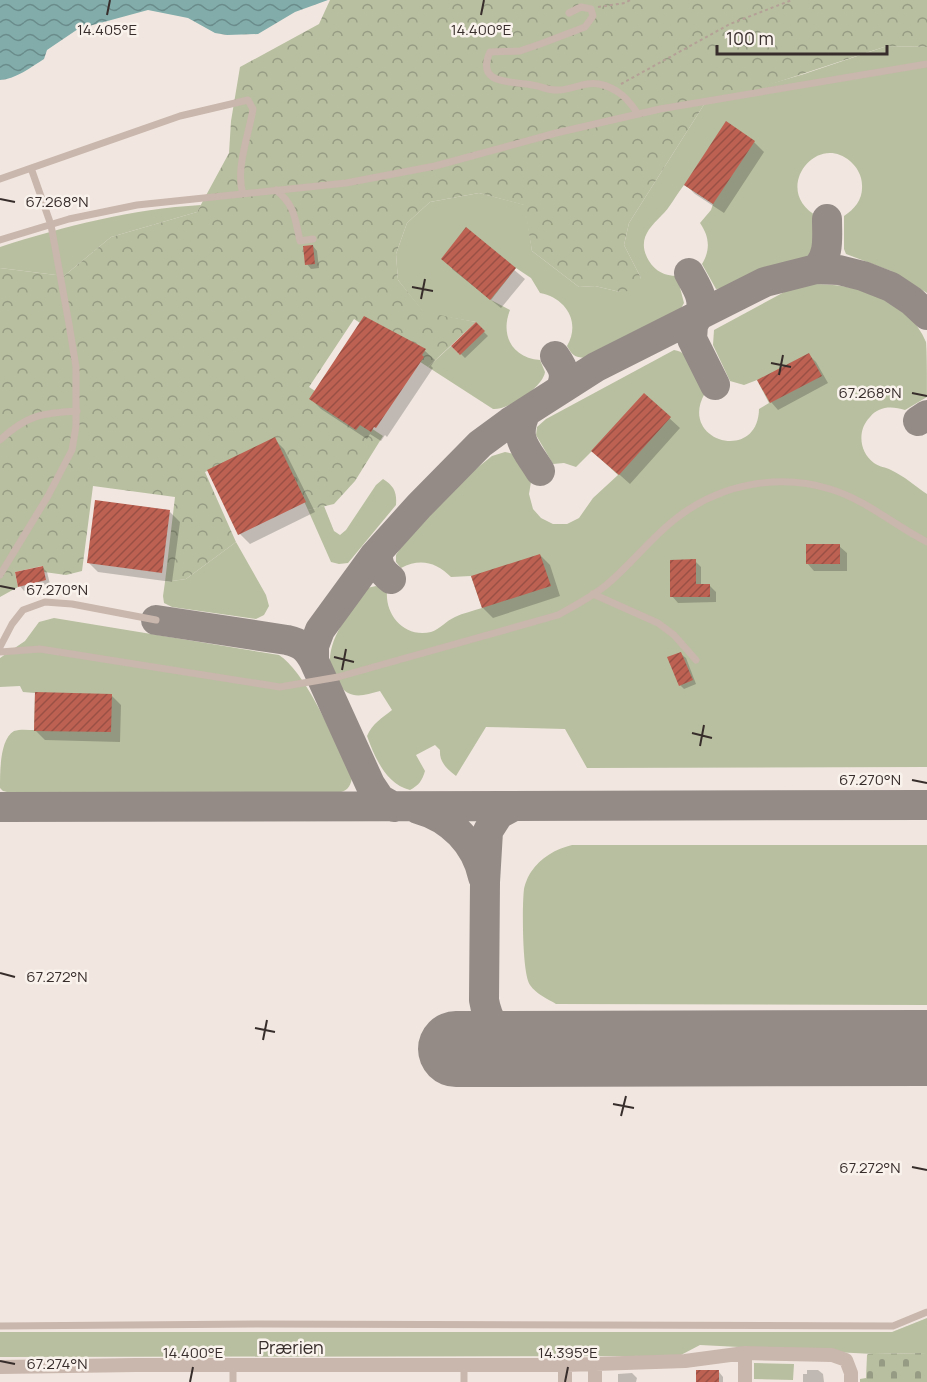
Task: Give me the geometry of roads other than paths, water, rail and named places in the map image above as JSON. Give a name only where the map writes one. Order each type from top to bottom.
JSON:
[{"type":"street","name":"Prærien","points":[[0,1367],[566,1365],[685,1361],[745,1353],[832,1355],[846,1360],[851,1378]]},
{"type":"street","points":[[745,1353],[745,1382]]},
{"type":"street","points":[[595,1364],[595,1382]]},
{"type":"street","points":[[565,1382],[566,1365]]},
{"type":"lane","points":[[569,13],[581,7],[591,9],[593,16],[585,27],[520,51],[504,53],[490,51],[486,61],[488,71],[493,78],[502,82],[535,85],[546,90],[597,84],[614,88],[628,99],[638,114]]},
{"type":"lane","points":[[0,240],[51,225],[137,205],[346,183],[435,166],[556,133],[638,114],[927,64]]},
{"type":"lane","points":[[0,179],[180,116],[248,100],[253,109],[241,167],[240,184],[243,194]]},
{"type":"lane","points":[[0,575],[48,496],[72,450],[77,411],[76,367],[51,225],[31,168]]},
{"type":"lane","points":[[276,190],[288,199],[294,213],[300,241],[314,240]]},
{"type":"lane","points":[[0,440],[26,419],[46,413],[77,411]]},
{"type":"lane","points":[[0,652],[40,649],[280,687],[338,677],[558,615],[604,586],[678,517],[699,503],[721,492],[758,483],[801,483],[830,489],[857,500],[927,542]]},
{"type":"lane","points":[[593,594],[658,622],[674,634],[696,660]]},
{"type":"lane","points":[[0,647],[12,624],[23,610],[45,602],[72,604],[156,620]]},
{"type":"lane","points":[[0,1326],[280,1324],[893,1326],[927,1312]]},
{"type":"lane","points":[[233,1365],[233,1382]]},
{"type":"lane","points":[[464,1365],[464,1382]]},
{"type":"water","points":[[0,0],[328,0],[295,12],[258,34],[215,33],[188,18],[148,10],[78,29],[47,50],[44,59],[29,69],[0,80]]}]
